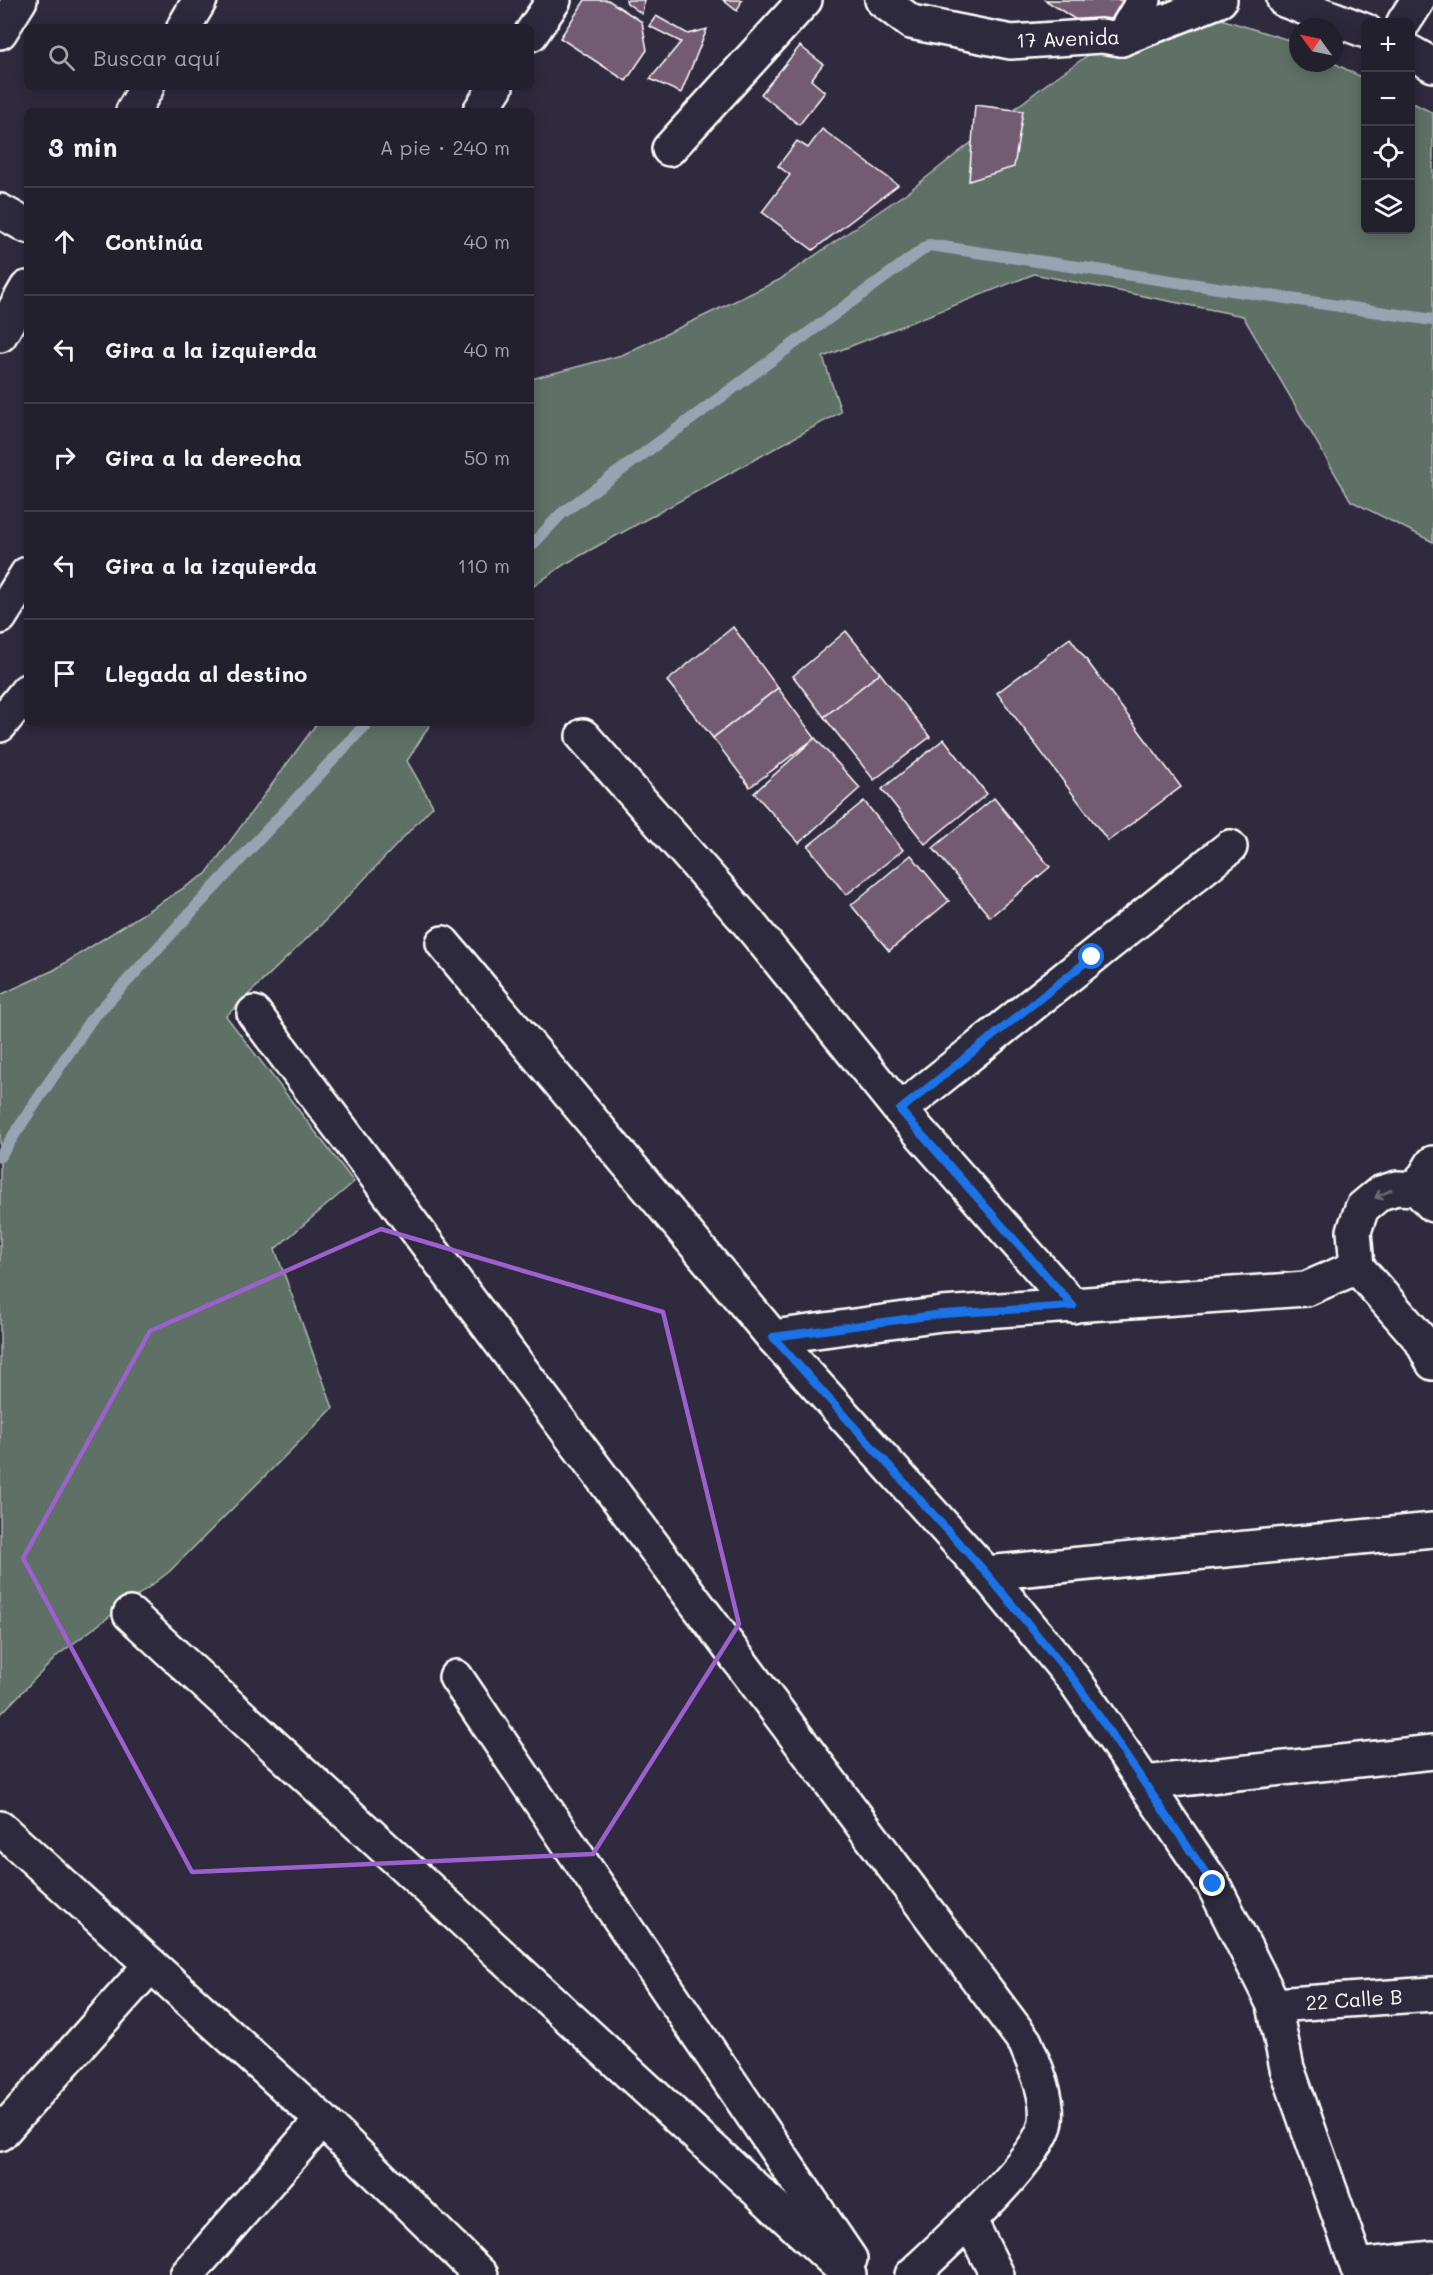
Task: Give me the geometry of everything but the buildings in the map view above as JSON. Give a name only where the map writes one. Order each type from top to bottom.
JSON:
[{"type":"street","points":[[0,32],[20,0]]},
{"type":"street","points":[[186,24],[200,0]]},
{"type":"street","points":[[534,30],[554,0]]},
{"type":"street","points":[[669,149],[805,0]]},
{"type":"street","name":"17 Avenida","points":[[882,0],[911,21],[1011,42],[1101,36],[1120,39],[1220,0]]},
{"type":"street","points":[[1120,39],[1144,0]]},
{"type":"street","points":[[1284,0],[1361,29]]},
{"type":"street","points":[[1407,18],[1418,0]]},
{"type":"street","points":[[1415,55],[1433,65]]},
{"type":"street","points":[[135,108],[145,90]]},
{"type":"street","points":[[482,108],[494,90]]},
{"type":"street","points":[[0,211],[24,224]]},
{"type":"street","points":[[0,335],[24,293]]},
{"type":"street","points":[[0,617],[24,579]]},
{"type":"street","points":[[0,725],[24,695]]},
{"type":"street","points":[[583,736],[747,921],[900,1110],[1073,1306]]},
{"type":"street","points":[[900,1110],[1230,847]]},
{"type":"street","points":[[443,943],[773,1337],[986,1573],[1075,1681],[1213,1884],[1274,2005],[1287,2068],[1359,2270],[1433,2258]]},
{"type":"street","points":[[254,1014],[1025,2042],[1042,2086],[1046,2122],[1032,2151],[970,2221],[912,2275]]},
{"type":"street","points":[[1428,1186],[1397,1188],[1380,1193],[1362,1208],[1354,1231],[1358,1267],[1421,1340],[1433,1363]]},
{"type":"street","points":[[773,1337],[942,1314],[1306,1289],[1358,1267]]},
{"type":"street","points":[[986,1573],[1433,1530]]},
{"type":"street","points":[[130,1614],[849,2275]]},
{"type":"street","points":[[456,1677],[861,2275]]},
{"type":"street","points":[[1144,1783],[1433,1752]]},
{"type":"street","points":[[0,1828],[322,2120],[481,2275]]},
{"type":"street","points":[[0,2134],[151,1965]]},
{"type":"street","name":"22 Calle B","points":[[1274,2005],[1433,1994]]},
{"type":"street","points":[[187,2275],[322,2120]]},
{"type":"street","points":[[970,2221],[997,2275]]},
{"type":"highlighted area","points":[[381,1229],[663,1312],[739,1624],[593,1854],[192,1872],[23,1558],[150,1331]]},
{"type":"green space","points":[[1166,2],[1289,40],[1289,72],[1343,72],[1343,68],[1361,77],[1361,234],[1415,234],[1415,104],[1433,113],[1433,542],[1351,501],[1243,316],[1034,274],[823,357],[841,412],[565,564],[534,586],[534,378],[622,355],[779,280],[909,191],[1049,82]]},
{"type":"green space","points":[[315,726],[429,726],[407,761],[433,806],[323,923],[226,1016],[354,1182],[275,1249],[333,1408],[169,1572],[58,1655],[0,1715],[0,995],[54,970],[206,874]]},
{"type":"waterway","points":[[534,543],[561,514],[929,245],[1433,320]]},
{"type":"waterway","points":[[0,1156],[90,1021],[364,726]]},
{"type":"route","points":[[1092,957],[900,1110],[1073,1306],[942,1314],[773,1337],[986,1573],[1075,1681],[1213,1884]]}]
